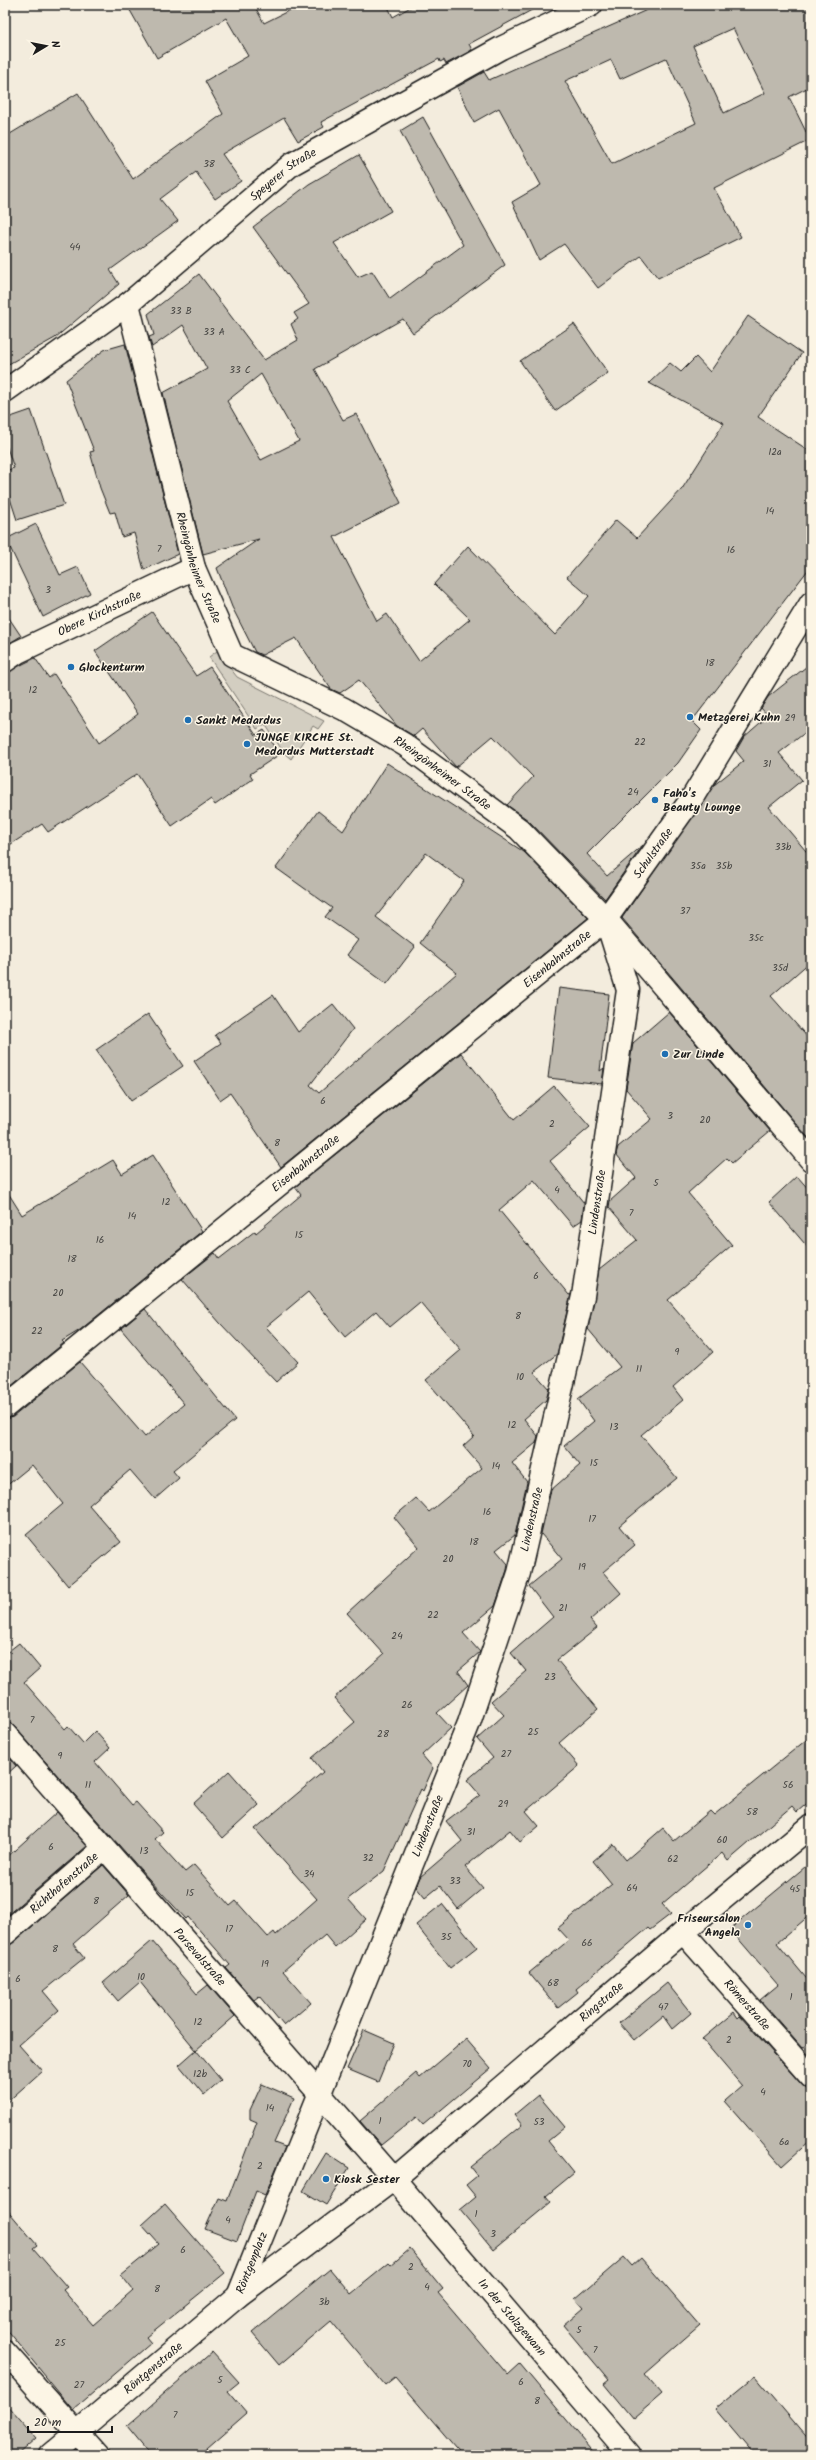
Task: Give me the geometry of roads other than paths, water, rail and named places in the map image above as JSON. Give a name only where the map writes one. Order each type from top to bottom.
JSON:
[{"type":"street","name":"Speyerer Straße","points":[[5,391],[128,304],[292,164],[501,48],[591,5]]},
{"type":"street","name":"Rheingönheimer Straße","points":[[128,304],[194,568],[232,655],[344,709],[405,745],[464,786],[519,829],[606,919],[811,1160]]},
{"type":"street","name":"Obere Kirchstraße","points":[[5,661],[18,652],[194,568]]},
{"type":"street","name":"Schulstraße","points":[[606,919],[692,798],[811,603]]},
{"type":"street","name":"Eisenbahnstraße","points":[[5,1407],[606,919]]},
{"type":"street","name":"Lindenstraße","points":[[319,2094],[469,1723],[519,1573],[583,1296],[628,990],[606,919]]},
{"type":"street","name":"Parsevalstraße","points":[[5,1734],[394,2179]]},
{"type":"street","name":"Ringstraße","points":[[394,2179],[683,1932],[811,1826]]},
{"type":"street","name":"Richthofenstraße","points":[[5,1934],[104,1848]]},
{"type":"street","name":"Römerstraße","points":[[683,1932],[811,2077]]},
{"type":"street","name":"Röntgenplatz","points":[[238,2296],[319,2094]]},
{"type":"street","name":"Röntgenplatz","points":[[238,2296],[394,2179]]},
{"type":"street","name":"In der Stolzgewann","points":[[394,2179],[630,2455]]},
{"type":"street","name":"Röntgenstraße","points":[[50,2455],[238,2296]]},
{"type":"street","points":[[5,2352],[97,2455]]},
{"type":"place","name":"Glockenturm","points":[[71,667]]},
{"type":"place","name":"Metzgerei Kuhn","points":[[690,717]]},
{"type":"place","name":"Sankt Medardus","points":[[188,720]]},
{"type":"place","name":"JUNGE KIRCHE St. Medardus Mutterstadt","points":[[247,744]]},
{"type":"place","name":"Faho's Beauty Lounge","points":[[655,800]]},
{"type":"place","name":"Zur Linde","points":[[665,1054]]},
{"type":"place","name":"Friseursalon Angela","points":[[748,1925]]},
{"type":"place","name":"Kiosk Sester","points":[[326,2179]]}]
